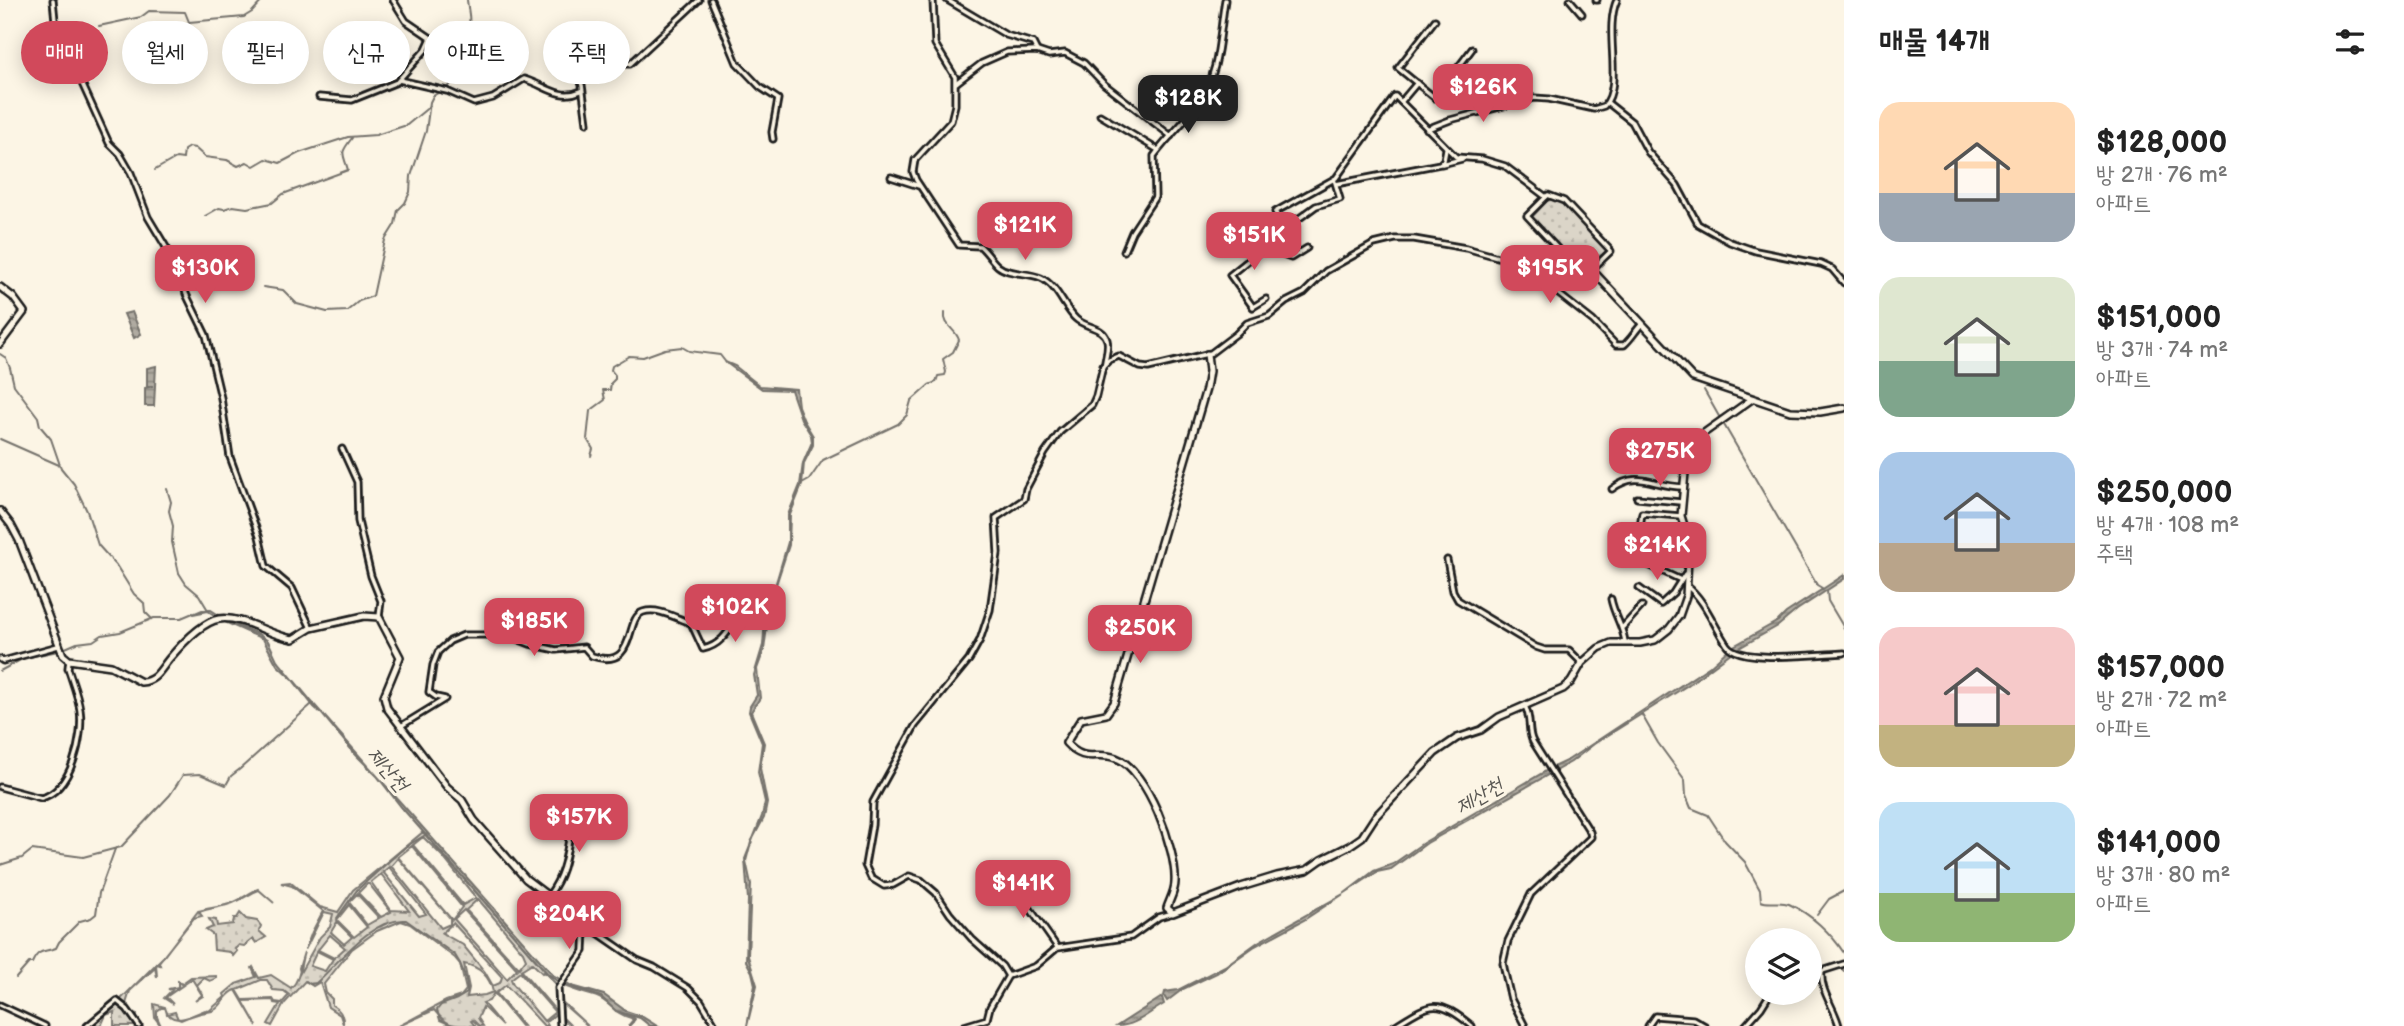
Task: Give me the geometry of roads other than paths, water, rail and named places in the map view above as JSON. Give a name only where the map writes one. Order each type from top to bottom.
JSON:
[{"type":"street","points":[[394,0],[406,21]]},
{"type":"street","points":[[587,123],[578,74],[599,64],[630,64],[660,33],[699,0]]},
{"type":"street","points":[[711,0],[737,63],[760,87],[778,99],[773,139]]},
{"type":"street","points":[[933,0],[935,44],[955,77],[953,118],[915,160],[913,172],[959,245],[980,246],[1000,269],[1042,278],[1074,317],[1082,323],[1096,327],[1103,334],[1108,346],[1092,405],[1056,437],[1040,462],[1024,499],[996,518],[999,553],[990,610],[970,660],[915,726],[873,802],[872,825],[864,862],[871,878],[884,886],[893,885],[909,876],[921,880],[936,893],[968,935],[991,955],[1009,976]]},
{"type":"street","points":[[947,0],[1006,35],[1033,43],[1037,51]]},
{"type":"street","points":[[1124,251],[1135,226],[1155,197],[1154,160],[1158,150],[1198,104],[1208,88],[1217,56],[1225,0]]},
{"type":"street","points":[[1570,0],[1582,14]]},
{"type":"street","points":[[1427,129],[1534,98],[1601,108],[1608,103],[1612,86],[1611,18],[1617,0]]},
{"type":"street","points":[[56,1],[55,31],[62,52],[75,68],[109,142],[131,173],[148,218],[181,272],[186,294],[206,335],[221,398],[230,457],[259,536],[266,566],[292,588],[310,628]]},
{"type":"street","points":[[1435,20],[1398,68],[1417,83],[1435,97],[1472,49]]},
{"type":"street","points":[[410,24],[432,40],[410,67]]},
{"type":"street","points":[[956,83],[996,56],[1020,50],[1049,55],[1065,52],[1084,63],[1104,84],[1171,136]]},
{"type":"street","points":[[410,83],[447,91],[474,103],[493,98],[524,79],[561,95],[581,91]]},
{"type":"street","points":[[1401,102],[1417,83]]},
{"type":"street","points":[[319,97],[352,100],[390,84]]},
{"type":"street","points":[[1335,181],[1395,96],[1456,157],[1489,160],[1505,166],[1546,197]]},
{"type":"street","points":[[1608,103],[1632,122],[1648,152],[1677,185],[1698,224],[1730,242],[1756,251],[1821,264],[1832,269],[1844,283]]},
{"type":"street","points":[[1100,115],[1158,150]]},
{"type":"street","points":[[1434,136],[1441,123]]},
{"type":"street","points":[[1440,164],[1444,160],[1445,147]]},
{"type":"street","points":[[1335,181],[1340,199],[1316,206],[1286,228],[1275,212],[1335,181],[1464,158]]},
{"type":"street","points":[[891,177],[921,187]]},
{"type":"street","points":[[1553,196],[1564,201],[1611,251],[1591,270],[1584,277],[1527,216],[1546,197],[1553,196]]},
{"type":"street","points":[[1283,224],[1270,235],[1270,243],[1275,251],[1291,258],[1307,248]]},
{"type":"street","points":[[1105,364],[1119,356],[1140,367],[1148,368],[1207,354],[1247,323],[1267,317],[1286,302],[1304,293],[1326,271],[1374,244],[1395,239],[1413,239],[1466,248],[1501,258],[1537,277],[1593,321],[1616,345],[1624,345],[1642,324]]},
{"type":"street","points":[[1266,299],[1253,307],[1230,275],[1270,243]]},
{"type":"street","points":[[1591,270],[1693,378],[1790,411],[1820,412],[1844,408]]},
{"type":"street","points":[[0,287],[13,297],[24,312],[0,344]]},
{"type":"street","points":[[1172,913],[1167,908],[1175,875],[1165,827],[1141,780],[1117,758],[1086,756],[1066,743],[1081,719],[1106,714],[1114,703],[1187,460],[1208,380],[1207,354]]},
{"type":"street","points":[[1639,588],[1661,604],[1673,593],[1683,577],[1689,541],[1681,516],[1685,465],[1695,440],[1752,399]]},
{"type":"street","points":[[342,449],[357,482],[359,527],[374,587],[381,601],[379,617],[400,657],[384,699],[387,708],[447,787],[463,802],[479,826],[529,882],[637,960],[688,988],[701,1001],[716,1026]]},
{"type":"street","points":[[1612,489],[1622,482],[1636,478],[1654,484],[1683,487]]},
{"type":"street","points":[[1637,498],[1681,502]]},
{"type":"street","points":[[0,511],[19,540],[57,635],[58,646],[69,660],[111,666],[144,683],[156,677],[168,660],[192,636],[217,619],[235,620],[289,639],[310,628],[364,616],[379,617]]},
{"type":"street","points":[[1633,531],[1640,527],[1642,513],[1681,516]]},
{"type":"street","points":[[1648,539],[1688,554]]},
{"type":"street","points":[[1447,560],[1453,591],[1458,600],[1536,648],[1569,650],[1582,663]]},
{"type":"street","points":[[1642,562],[1683,577]]},
{"type":"street","points":[[1683,577],[1686,586],[1698,598],[1727,646],[1739,654],[1802,657],[1844,653]]},
{"type":"street","points":[[964,1026],[987,1019],[989,1007],[1009,976],[1036,966],[1058,948],[1131,937],[1159,917],[1244,886],[1307,870],[1349,846],[1362,837],[1375,817],[1435,753],[1457,738],[1481,730],[1499,718],[1567,687],[1582,663],[1602,646],[1648,642],[1666,631],[1682,609],[1686,586]]},
{"type":"street","points":[[1611,599],[1615,616],[1623,627],[1625,642]]},
{"type":"street","points":[[401,726],[444,699],[429,692],[433,662],[443,646],[464,635],[506,635],[525,643],[556,650],[584,647],[593,656],[611,658],[618,655],[628,643],[638,615],[655,612],[670,614],[691,623],[703,649],[722,639],[746,606]]},
{"type":"street","points":[[1623,627],[1643,606]]},
{"type":"street","points":[[0,659],[58,646]]},
{"type":"street","points":[[0,787],[41,798],[58,790],[65,781],[78,745],[81,716],[68,668],[69,660]]},
{"type":"street","points":[[1525,706],[1531,719],[1531,737],[1591,837],[1531,894],[1508,941],[1503,963],[1504,973],[1511,999],[1525,1026]]},
{"type":"street","points":[[548,895],[562,876],[572,820],[581,797]]},
{"type":"street","points":[[1000,880],[1024,900],[1058,948]]},
{"type":"street","points":[[559,1026],[558,988],[584,951],[585,924]]},
{"type":"street","points":[[1822,971],[1844,964]]},
{"type":"street","points":[[1822,983],[1839,1026]]},
{"type":"street","points":[[87,1026],[117,1001],[124,1005],[139,1026]]},
{"type":"street","points":[[0,1005],[45,1026]]},
{"type":"street","points":[[1394,1026],[1426,1008],[1440,1005],[1472,1026]]},
{"type":"street","points":[[1745,1026],[1763,1005]]},
{"type":"street","points":[[1648,1026],[1655,1016],[1693,1019],[1705,1026]]},
{"type":"waterway","points":[[108,24],[141,17],[149,11],[185,12],[189,22],[244,17],[263,0]]},
{"type":"waterway","points":[[446,89],[458,71],[469,39],[467,0]]},
{"type":"waterway","points":[[263,287],[283,290],[297,304],[327,312],[347,311],[359,301],[373,296],[385,240],[395,224],[398,210],[410,192],[411,176],[426,131],[430,102],[433,96],[441,91]]},
{"type":"waterway","points":[[155,170],[176,158],[183,159],[184,150],[189,147],[195,148],[205,157],[227,160],[238,166],[247,162],[254,166],[266,159],[280,163],[299,153],[348,137],[376,135],[407,125],[430,106]]},
{"type":"waterway","points":[[205,216],[219,208],[247,208],[272,203],[283,194],[348,170],[343,154],[352,138]]},
{"type":"waterway","points":[[802,484],[809,480],[823,460],[898,424],[907,415],[911,401],[936,382],[938,376],[945,375],[943,359],[953,352],[959,340],[946,321],[945,313]]},
{"type":"waterway","points":[[591,456],[593,449],[587,439],[590,411],[605,400],[603,390],[610,390],[615,379],[612,366],[629,356],[643,357],[665,349],[682,347],[689,351],[720,355],[727,364]]},
{"type":"waterway","points":[[0,354],[6,358],[14,385],[51,439],[61,468],[74,484],[87,511],[98,545],[116,565],[134,594],[144,603],[145,612],[152,619]]},
{"type":"waterway","points":[[1704,390],[1721,420]]},
{"type":"waterway","points":[[1723,423],[1817,585],[1822,588]]},
{"type":"waterway","points":[[0,439],[59,465]]},
{"type":"waterway","name":"제산천","points":[[167,489],[171,502],[169,511],[173,526],[172,542],[179,573],[186,584],[199,595],[208,610]]},
{"type":"waterway","points":[[1827,591],[1828,601],[1844,628]]},
{"type":"waterway","points":[[63,649],[77,643],[93,641],[102,635],[120,632],[154,618],[181,618],[193,613]]},
{"type":"waterway","points":[[0,671],[24,658],[58,651]]},
{"type":"waterway","points":[[0,865],[22,858],[32,850],[83,857],[121,847],[170,795],[183,775],[200,774],[226,785],[231,776],[312,704]]},
{"type":"waterway","points":[[1642,715],[1658,743],[1685,780],[1686,796],[1691,808],[1708,815],[1725,841],[1745,862],[1760,890],[1761,901],[1785,903],[1805,913],[1827,931],[1844,953]]},
{"type":"waterway","points":[[337,918],[357,890],[405,847],[427,834]]},
{"type":"waterway","points":[[16,978],[39,953],[56,948],[80,921],[96,914],[99,893],[115,849]]},
{"type":"waterway","points":[[1817,915],[1829,899],[1844,891]]},
{"type":"waterway","points":[[306,981],[310,984],[316,983],[356,943],[380,926],[406,920],[455,955],[462,968],[467,993],[441,1005],[437,1010],[440,1020],[454,1026]]},
{"type":"waterway","points":[[1844,966],[1840,967],[1844,971]]},
{"type":"waterway","points":[[629,1026],[635,1019]]}]
